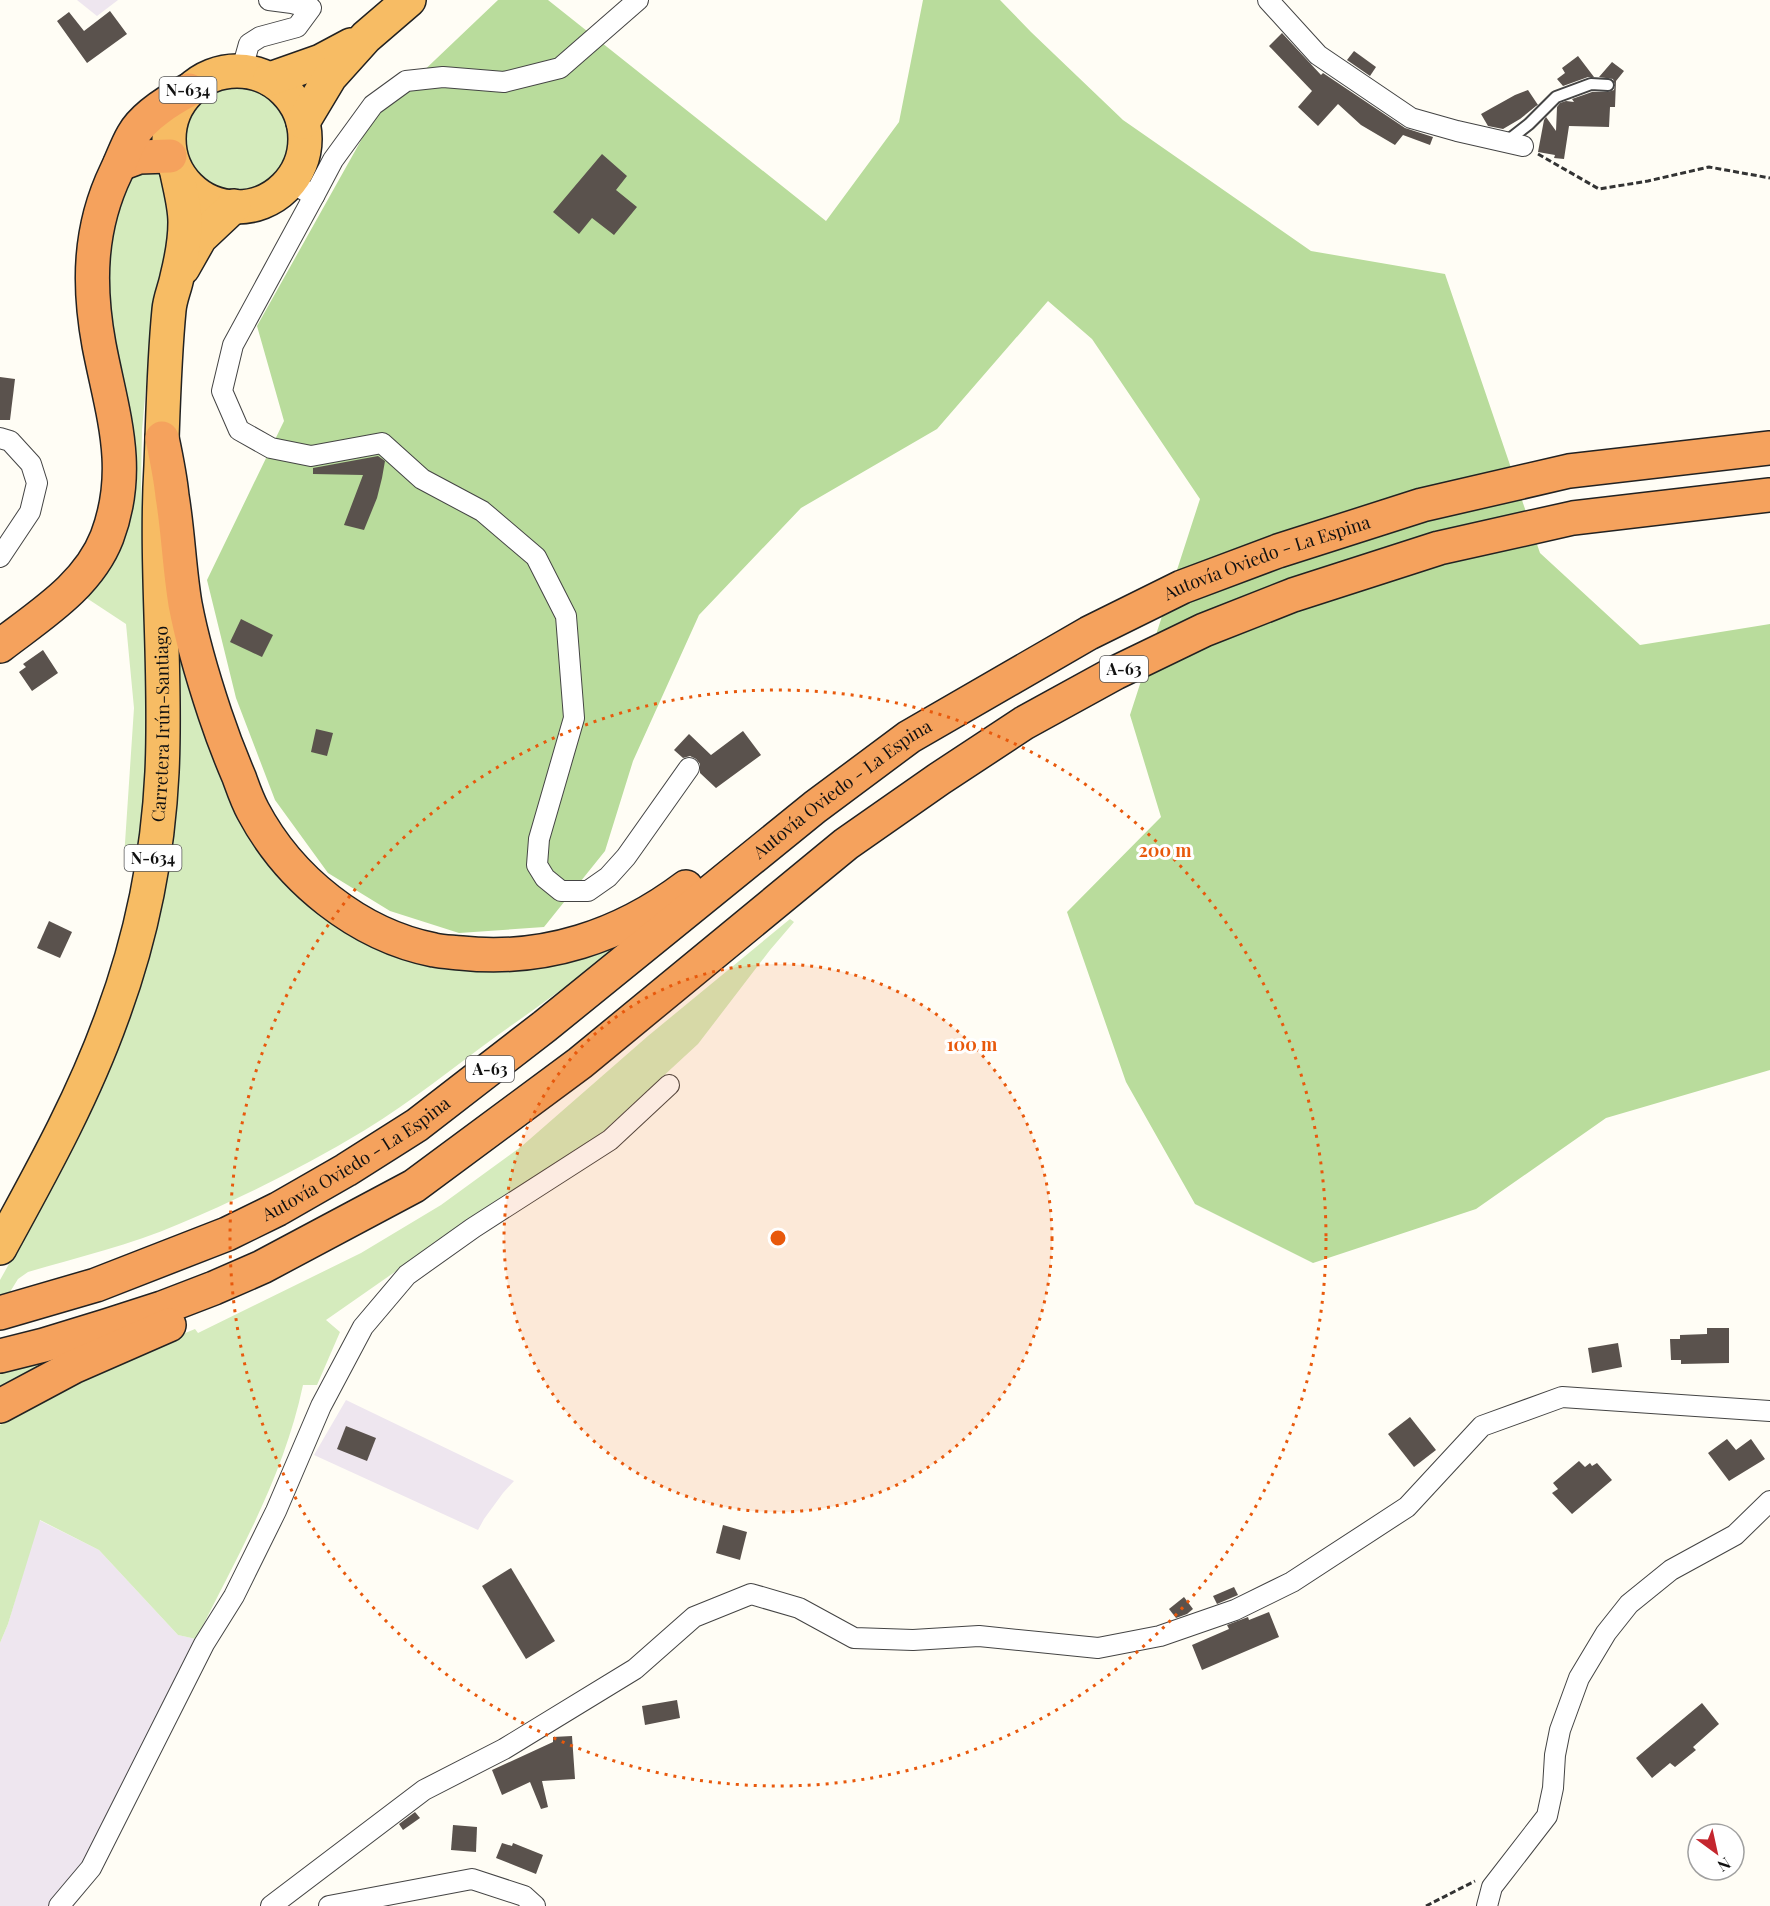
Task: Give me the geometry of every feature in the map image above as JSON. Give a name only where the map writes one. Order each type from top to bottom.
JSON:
[{"type":"highway","name":"N-634","points":[[303,122],[330,77],[366,37],[409,0]]},
{"type":"highway","name":"N-634","points":[[173,164],[167,133],[174,111],[189,90],[209,77],[227,70],[256,74],[321,61],[366,37]]},
{"type":"highway","points":[[120,164],[139,157],[173,164],[192,190],[212,202],[234,206],[249,206],[273,196],[303,190],[306,133],[303,122],[291,97],[256,74]]},
{"type":"highway","points":[[0,646],[71,590],[98,556],[106,538],[118,493],[120,468],[119,448],[94,312],[92,255],[95,236],[103,201],[134,133],[162,105],[189,90]]},
{"type":"highway","name":"Carretera Irún-Santiago","points":[[0,1248],[53,1148],[94,1062],[111,1019],[127,973],[146,896],[159,819],[163,703],[158,518],[169,306],[178,277],[185,221],[173,164]]},
{"type":"highway","name":"Carretera Irún-Santiago","points":[[178,277],[200,238],[234,206]]},
{"type":"highway","points":[[162,438],[173,497],[186,606],[196,650],[222,735],[253,811],[291,866],[315,889],[342,911],[385,935],[434,950],[477,955],[515,954],[569,946],[615,929],[659,907],[840,773],[909,737]]},
{"type":"highway","name":"Autovía Oviedo - La Espina","points":[[8,1311],[96,1285],[227,1234],[278,1209],[336,1176],[417,1125],[545,1026],[815,807],[909,737],[1089,633],[1182,587],[1278,551],[1422,505],[1569,471],[1770,448]]},
{"type":"highway","name":"A-63","points":[[0,1356],[44,1345],[162,1308],[262,1267],[414,1186],[580,1063],[855,837],[1024,723],[1115,673],[1204,630],[1293,595],[1439,548],[1573,518],[1770,495]]},
{"type":"highway","points":[[0,1406],[73,1367],[257,1287],[345,1241],[432,1185],[520,1121],[580,1063]]},
{"type":"street","points":[[256,74],[249,44],[260,37],[297,27],[311,8],[269,0]]},
{"type":"street","points":[[638,0],[560,68],[504,82],[443,77],[406,81],[373,105],[333,160],[303,190],[233,345],[222,391],[239,430],[271,448],[311,456],[382,443],[422,479],[482,511],[536,557],[566,616],[574,718],[539,839],[537,865],[545,878],[561,891],[588,891],[608,877],[626,857],[689,768]]},
{"type":"street","points":[[1268,0],[1318,55],[1412,118],[1514,144]]},
{"type":"street","points":[[0,438],[10,441],[31,464],[37,483],[30,512],[0,557]]},
{"type":"street","points":[[59,1906],[92,1868],[204,1644],[234,1596],[276,1511],[321,1406],[363,1327],[407,1275],[472,1227],[610,1140],[669,1084]]},
{"type":"street","points":[[271,1906],[424,1790],[504,1749],[635,1669],[694,1617],[751,1594],[799,1608],[854,1638],[913,1640],[979,1636],[1098,1648],[1160,1636],[1235,1610],[1292,1582],[1407,1507],[1482,1426],[1562,1397],[1770,1411]]},
{"type":"street","points":[[1487,1906],[1492,1887],[1546,1816],[1553,1788],[1560,1730],[1579,1678],[1606,1633],[1629,1604],[1671,1570],[1736,1535],[1770,1501]]},
{"type":"street","points":[[329,1906],[472,1879],[524,1896],[535,1906]]},
{"type":"lane","points":[[1514,144],[1529,124],[1556,97],[1591,84],[1608,86]]},
{"type":"path","points":[[1514,144],[1599,189],[1709,167],[1770,178]]},
{"type":"path","points":[[1426,1906],[1475,1880]]},
{"type":"shaded area","points":[[77,0],[118,0],[97,16]]},
{"type":"shaded area","points":[[346,1400],[514,1481],[478,1530],[314,1455]]},
{"type":"shaded area","points":[[39,1520],[99,1550],[178,1635],[196,1639],[85,1868],[49,1906],[0,1906],[0,1643],[8,1624]]},
{"type":"green space","points":[[498,0],[548,0],[826,221],[899,122],[923,0],[1000,0],[1123,120],[1311,251],[1445,274],[1540,553],[1640,645],[1770,624],[1770,1070],[1606,1118],[1476,1209],[1313,1263],[1195,1204],[1126,1082],[1067,912],[1161,817],[1130,715],[1200,499],[1092,339],[1048,301],[937,429],[801,508],[699,615],[633,761],[605,851],[544,927],[459,933],[390,911],[328,873],[275,800],[236,698],[207,580],[284,421],[257,326],[373,119]]},
{"type":"green space","points":[[239,84],[260,88],[277,100],[289,117],[293,138],[289,159],[277,176],[260,188],[239,192],[218,188],[201,176],[189,159],[185,138],[189,117],[201,100],[218,88]]},
{"type":"green space","points":[[161,168],[173,215],[148,365],[142,430],[141,485],[147,623],[148,741],[138,860],[124,858],[134,708],[126,624],[85,597],[105,573],[119,373],[107,298],[109,236],[130,174]]},
{"type":"green space","points":[[176,608],[228,778],[381,943],[622,943],[416,1096],[343,1143],[203,1214],[123,1244],[28,1272],[18,1279],[0,1308],[0,1280],[28,1230],[109,1064]]},
{"type":"green space","points":[[790,919],[794,922],[698,1044],[595,1139],[498,1200],[326,1320],[340,1332],[317,1385],[303,1385],[295,1419],[272,1484],[196,1639],[178,1635],[99,1550],[40,1520],[0,1643],[0,1425],[120,1362],[195,1329],[198,1333],[361,1253],[441,1205],[522,1146],[648,1036]]},
{"type":"green space","points":[[63,1355],[0,1395],[0,1373]]},
{"type":"building","points":[[110,11],[127,34],[87,63],[57,21],[69,12],[84,31]]},
{"type":"building","points":[[1282,33],[1321,75],[1323,73],[1405,128],[1433,137],[1430,145],[1403,135],[1395,145],[1361,125],[1338,104],[1318,126],[1298,107],[1312,91],[1269,46]]},
{"type":"building","points":[[1354,51],[1376,67],[1370,76],[1347,60]]},
{"type":"building","points":[[1578,56],[1594,77],[1563,86],[1557,79],[1565,73],[1562,68]]},
{"type":"building","points":[[1612,62],[1624,71],[1616,81],[1615,107],[1610,107],[1609,127],[1569,126],[1564,159],[1538,152],[1546,117],[1556,131],[1557,107],[1560,103],[1574,102],[1572,99],[1592,92],[1614,90],[1613,79],[1599,77]]},
{"type":"building","points":[[1528,90],[1538,105],[1503,129],[1488,126],[1481,114]]},
{"type":"building","points":[[602,154],[627,176],[616,190],[637,207],[614,235],[592,218],[579,234],[553,212]]},
{"type":"building","points":[[0,377],[15,379],[10,420],[0,420]]},
{"type":"building","points":[[378,456],[385,461],[382,478],[377,498],[364,530],[344,525],[363,475],[313,474],[313,468]]},
{"type":"building","points":[[241,619],[273,635],[262,657],[230,642]]},
{"type":"building","points":[[43,650],[58,673],[32,691],[19,672],[26,667],[23,664]]},
{"type":"building","points":[[316,729],[333,733],[327,756],[311,752]]},
{"type":"building","points":[[743,731],[761,755],[716,788],[700,773],[700,764],[696,759],[690,756],[683,758],[674,750],[689,734],[711,755]]},
{"type":"building","points":[[49,921],[72,932],[60,958],[37,948]]},
{"type":"building","points":[[1707,1328],[1729,1328],[1729,1363],[1681,1364],[1681,1360],[1671,1360],[1670,1339],[1680,1339],[1680,1335],[1707,1334]]},
{"type":"building","points":[[1618,1343],[1622,1367],[1592,1373],[1588,1348]]},
{"type":"building","points":[[1410,1417],[1436,1450],[1414,1467],[1388,1434]]},
{"type":"building","points":[[346,1426],[376,1438],[367,1461],[337,1449]]},
{"type":"building","points":[[1727,1439],[1736,1450],[1751,1439],[1765,1459],[1729,1481],[1708,1453]]},
{"type":"building","points":[[1579,1461],[1585,1467],[1590,1463],[1592,1466],[1597,1463],[1612,1480],[1572,1514],[1552,1493],[1558,1489],[1553,1483]]},
{"type":"building","points":[[723,1525],[747,1532],[740,1560],[716,1553]]},
{"type":"building","points":[[511,1568],[555,1641],[526,1659],[482,1586]]},
{"type":"building","points":[[1234,1587],[1238,1595],[1217,1604],[1213,1596]]},
{"type":"building","points":[[1184,1597],[1193,1609],[1176,1618],[1169,1609]]},
{"type":"building","points":[[1269,1612],[1279,1637],[1202,1670],[1192,1645],[1229,1629],[1227,1625]]},
{"type":"building","points":[[677,1700],[680,1718],[645,1725],[642,1706]]},
{"type":"building","points":[[1702,1703],[1719,1724],[1693,1747],[1696,1750],[1675,1767],[1670,1763],[1652,1778],[1636,1758]]},
{"type":"building","points":[[572,1736],[575,1779],[542,1781],[548,1807],[541,1809],[530,1782],[502,1795],[492,1770],[553,1742],[553,1737]]},
{"type":"building","points":[[415,1812],[420,1818],[403,1830],[399,1824]]},
{"type":"building","points":[[453,1825],[477,1827],[476,1852],[451,1850]]},
{"type":"building","points":[[502,1843],[512,1846],[513,1843],[543,1855],[536,1874],[496,1858]]}]
